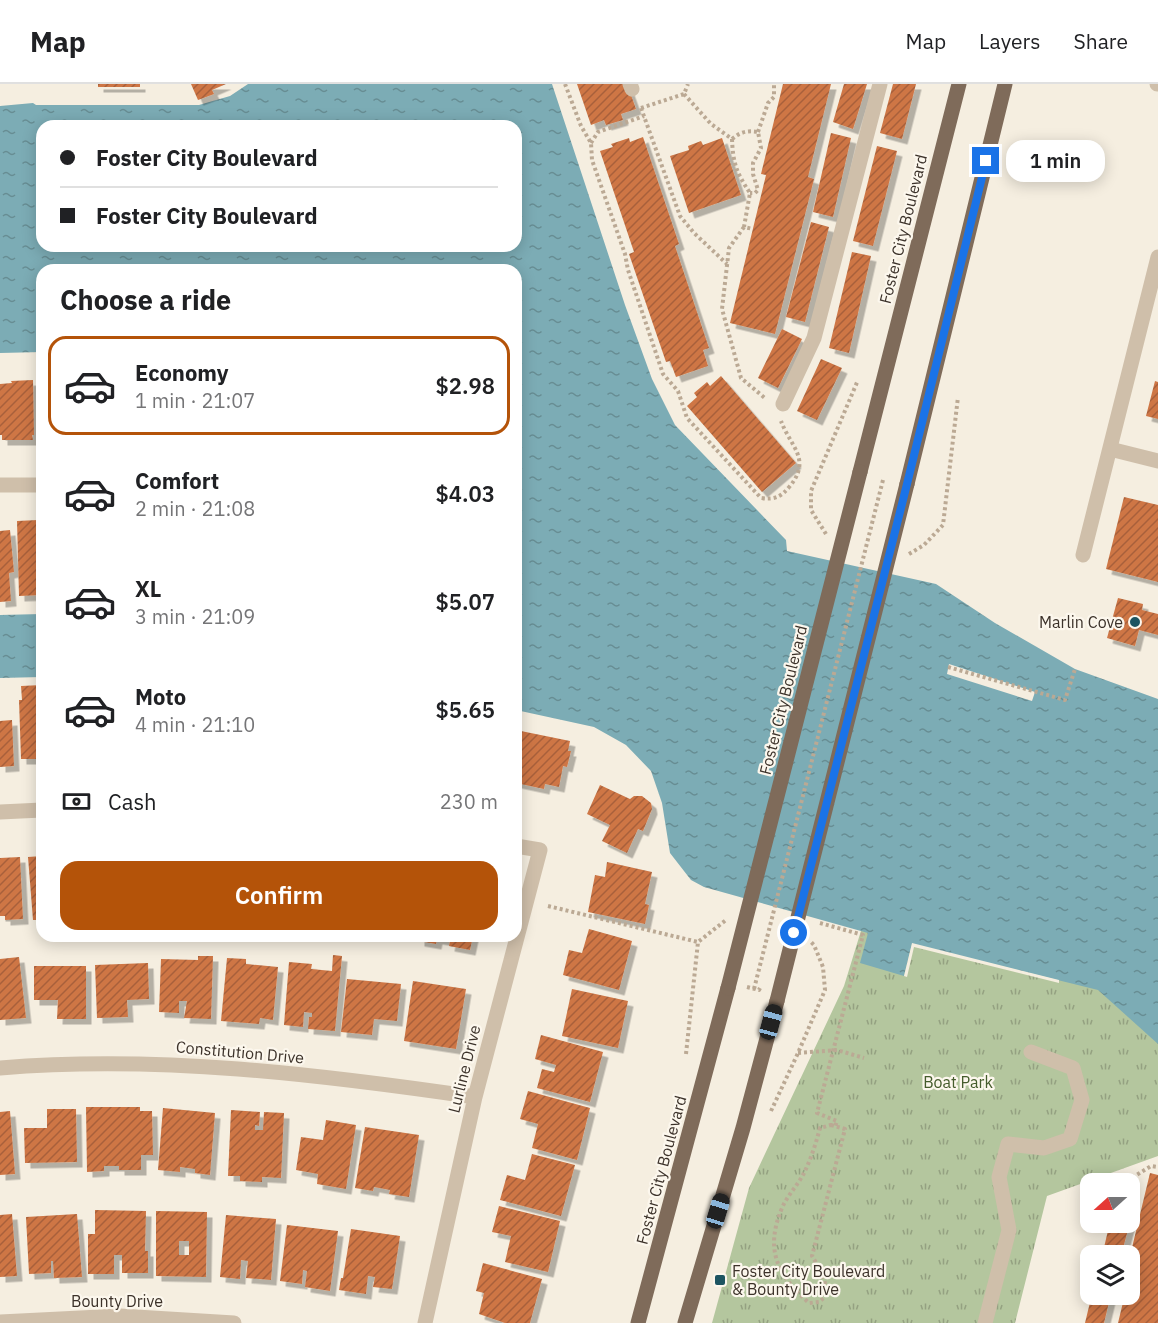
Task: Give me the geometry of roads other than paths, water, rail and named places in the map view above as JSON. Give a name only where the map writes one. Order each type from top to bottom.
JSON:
[{"type":"main road","name":"Foster City Boulevard","points":[[638,1323],[728,988],[959,84]]},
{"type":"main road","points":[[685,1323],[743,1128],[777,1001],[1005,84]]},
{"type":"street","points":[[777,407],[814,338],[879,84]]},
{"type":"street","points":[[1083,555],[1158,257]]},
{"type":"street","points":[[1110,449],[1158,461]]},
{"type":"street","points":[[0,485],[36,485]]},
{"type":"street","points":[[0,812],[36,810]]},
{"type":"street","name":"Lurline Drive","points":[[522,847],[540,850],[522,918]]},
{"type":"street","name":"Lurline Drive","points":[[425,1323],[475,1097],[516,942]]},
{"type":"street","points":[[985,1323],[1009,1230],[999,1177],[1008,1144],[1044,1148],[1070,1139],[1082,1100],[1073,1068],[1031,1052]]},
{"type":"street","name":"Constitution Drive","points":[[0,1068],[155,1063],[252,1069],[380,1083],[475,1097]]},
{"type":"street","name":"Bounty Drive","points":[[0,1322],[120,1316],[234,1323]]},
{"type":"water","points":[[248,84],[552,84],[625,305],[652,379],[675,425],[786,540],[787,551],[936,584],[995,623],[1075,669],[1158,699],[1158,1044],[1098,990],[912,944],[904,976],[860,963],[868,933],[704,887],[691,880],[670,853],[662,803],[651,771],[626,745],[594,727],[522,711],[522,264],[36,264],[36,352],[0,353],[0,106],[33,103],[36,105],[199,105],[230,96]]},
{"type":"water","points":[[36,614],[36,677],[0,678],[0,615]]},
{"type":"place","name":"Marlin Cove","points":[[1135,622]]},
{"type":"place","name":"Foster City Boulevard & Bounty Drive","points":[[720,1280]]},
{"type":"park label","name":"Boat Park","points":[[958,1082]]}]
